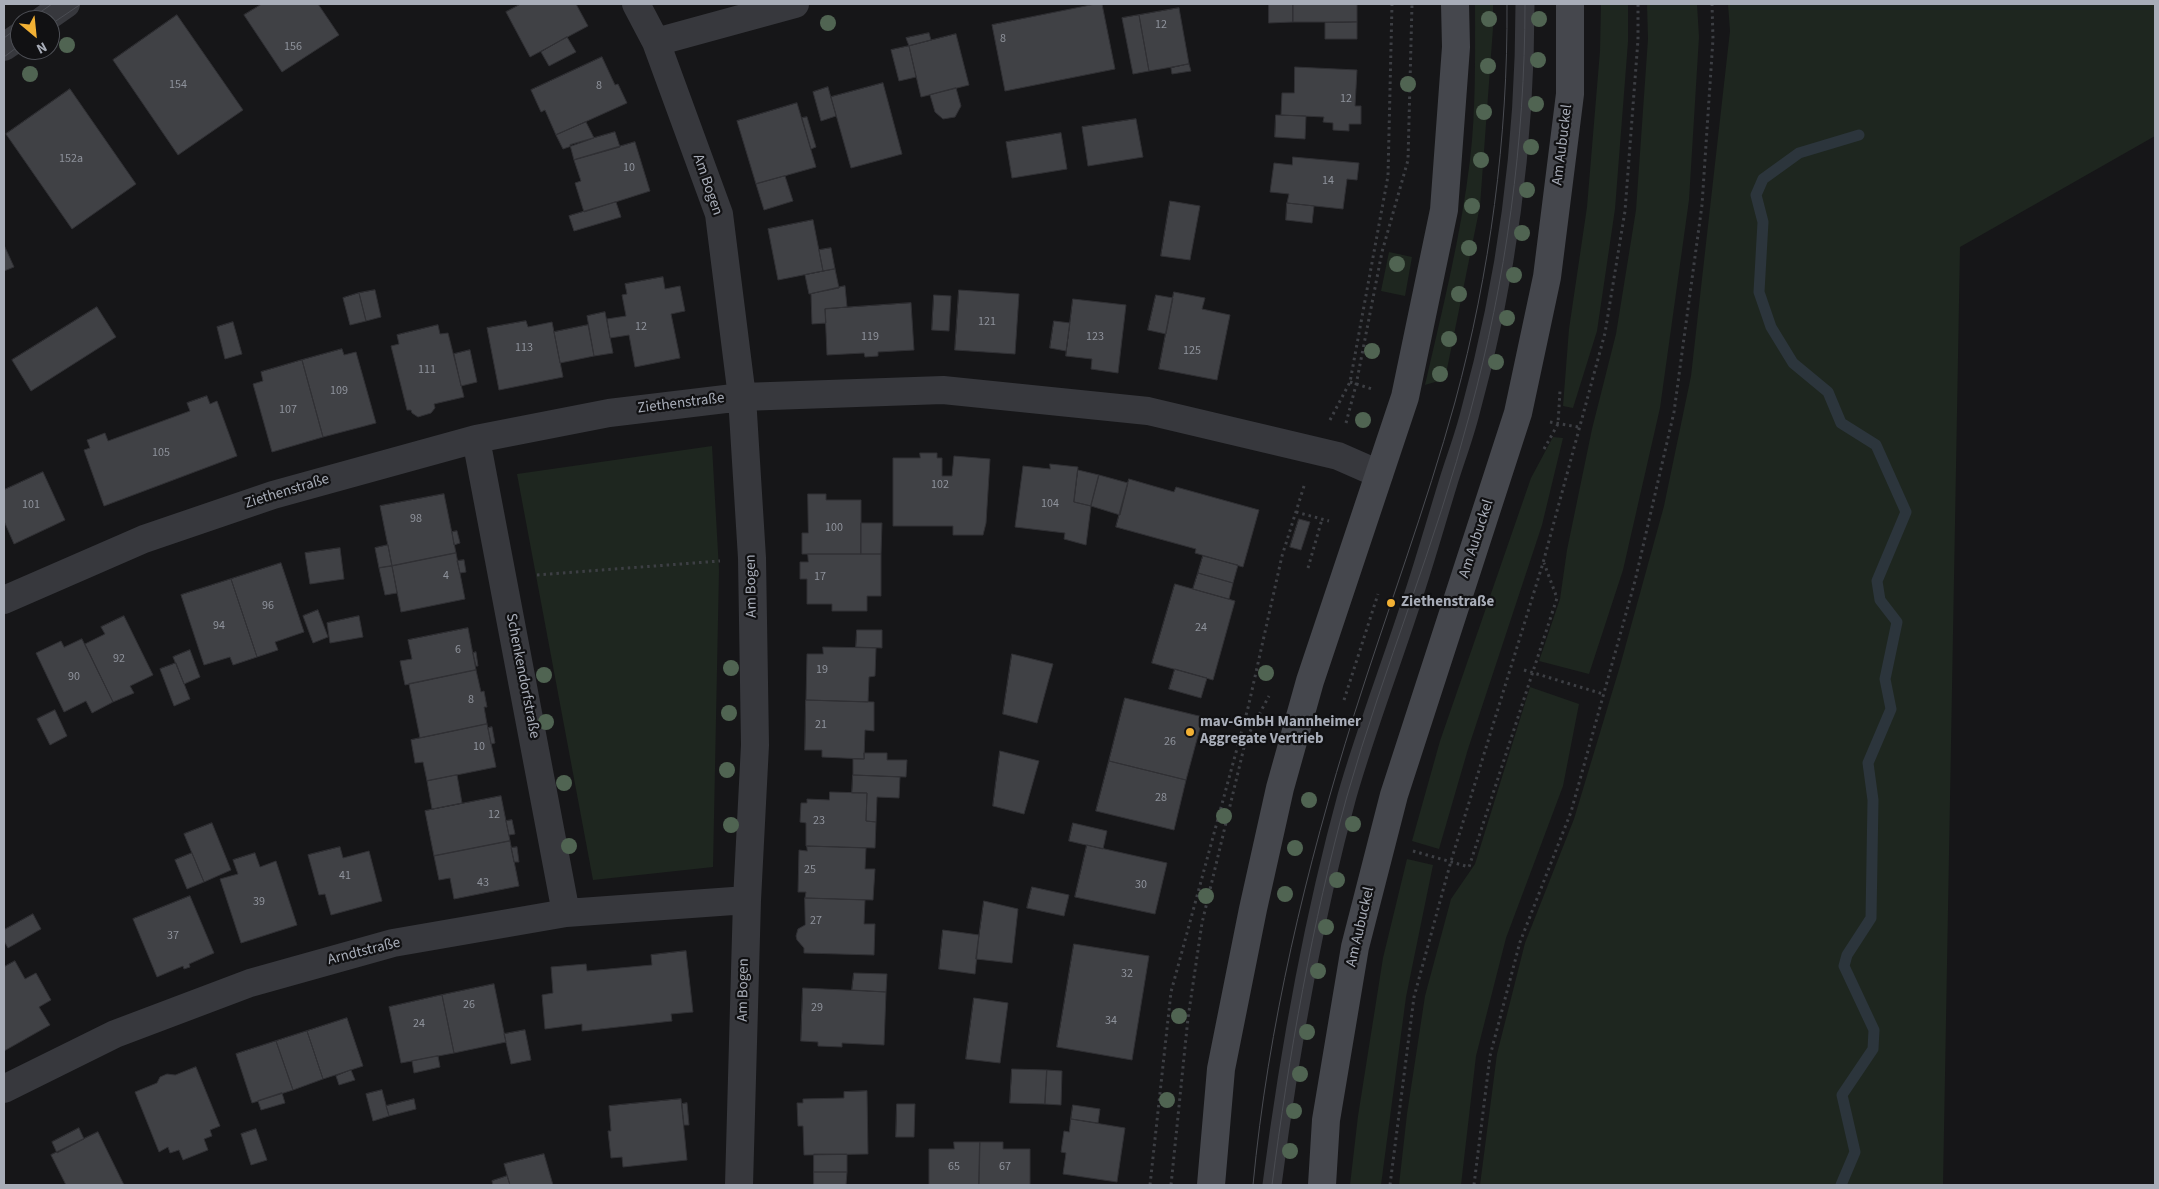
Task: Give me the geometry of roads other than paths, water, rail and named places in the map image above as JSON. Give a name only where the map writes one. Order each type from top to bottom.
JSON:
[{"type":"main road","points":[[1210,1185],[1221,1068],[1280,788],[1310,681],[1405,397],[1444,210],[1456,46],[1455,4]]},
{"type":"main road","name":"Am Aubuckel","points":[[1322,1185],[1326,1120],[1355,947],[1394,795],[1518,413],[1548,277],[1570,94],[1570,4]]},
{"type":"street","name":"Am Bogen","points":[[636,4],[656,42],[719,214],[742,397],[752,558],[755,744],[747,900],[739,1185]]},
{"type":"street","points":[[656,42],[795,4]]},
{"type":"street","name":"Ziethenstraße","points":[[4,600],[144,539],[246,504],[476,439],[609,413],[742,397],[943,390],[1148,411],[1326,453],[1379,474]]},
{"type":"street","name":"Schenkendorfstraße","points":[[476,439],[504,578],[566,913]]},
{"type":"street","name":"Arndtstraße","points":[[4,1089],[115,1034],[250,983],[393,943],[566,913],[747,900]]},
{"type":"lane","points":[[1272,1185],[1281,1115],[1299,1007],[1321,898],[1348,796],[1470,416],[1491,335],[1511,215],[1519,150],[1524,90],[1525,4]]},
{"type":"waterway","points":[[1841,1185],[1855,1152],[1842,1095],[1873,1049],[1874,1030],[1844,966],[1847,955],[1871,918],[1873,800],[1868,763],[1891,709],[1885,679],[1897,622],[1880,600],[1877,581],[1906,512],[1876,445],[1841,423],[1828,392],[1793,363],[1771,327],[1759,292],[1763,222],[1756,195],[1763,179],[1799,153],[1859,135]]},
{"type":"tram line","points":[[43,10],[52,4]]},
{"type":"tram line","points":[[60,18],[81,4]]},
{"type":"tram line","points":[[1253,1185],[1268,1066],[1291,948],[1305,889],[1336,773],[1444,441],[1478,304],[1495,204],[1500,154],[1504,104],[1507,4]]},
{"type":"tram line","points":[[1272,1185],[1294,1038],[1312,941],[1334,844],[1377,700],[1442,510],[1470,413],[1494,312],[1511,210],[1517,159],[1524,56],[1525,4]]},
{"type":"tram line","points":[[4,38],[10,34]]},
{"type":"tram line","points":[[4,57],[10,52]]},
{"type":"place","name":"Ziethenstraße","points":[[1391,603]]},
{"type":"place","name":"mav-GmbH Mannheimer Aggregate Vertrieb","points":[[1190,732]]}]
